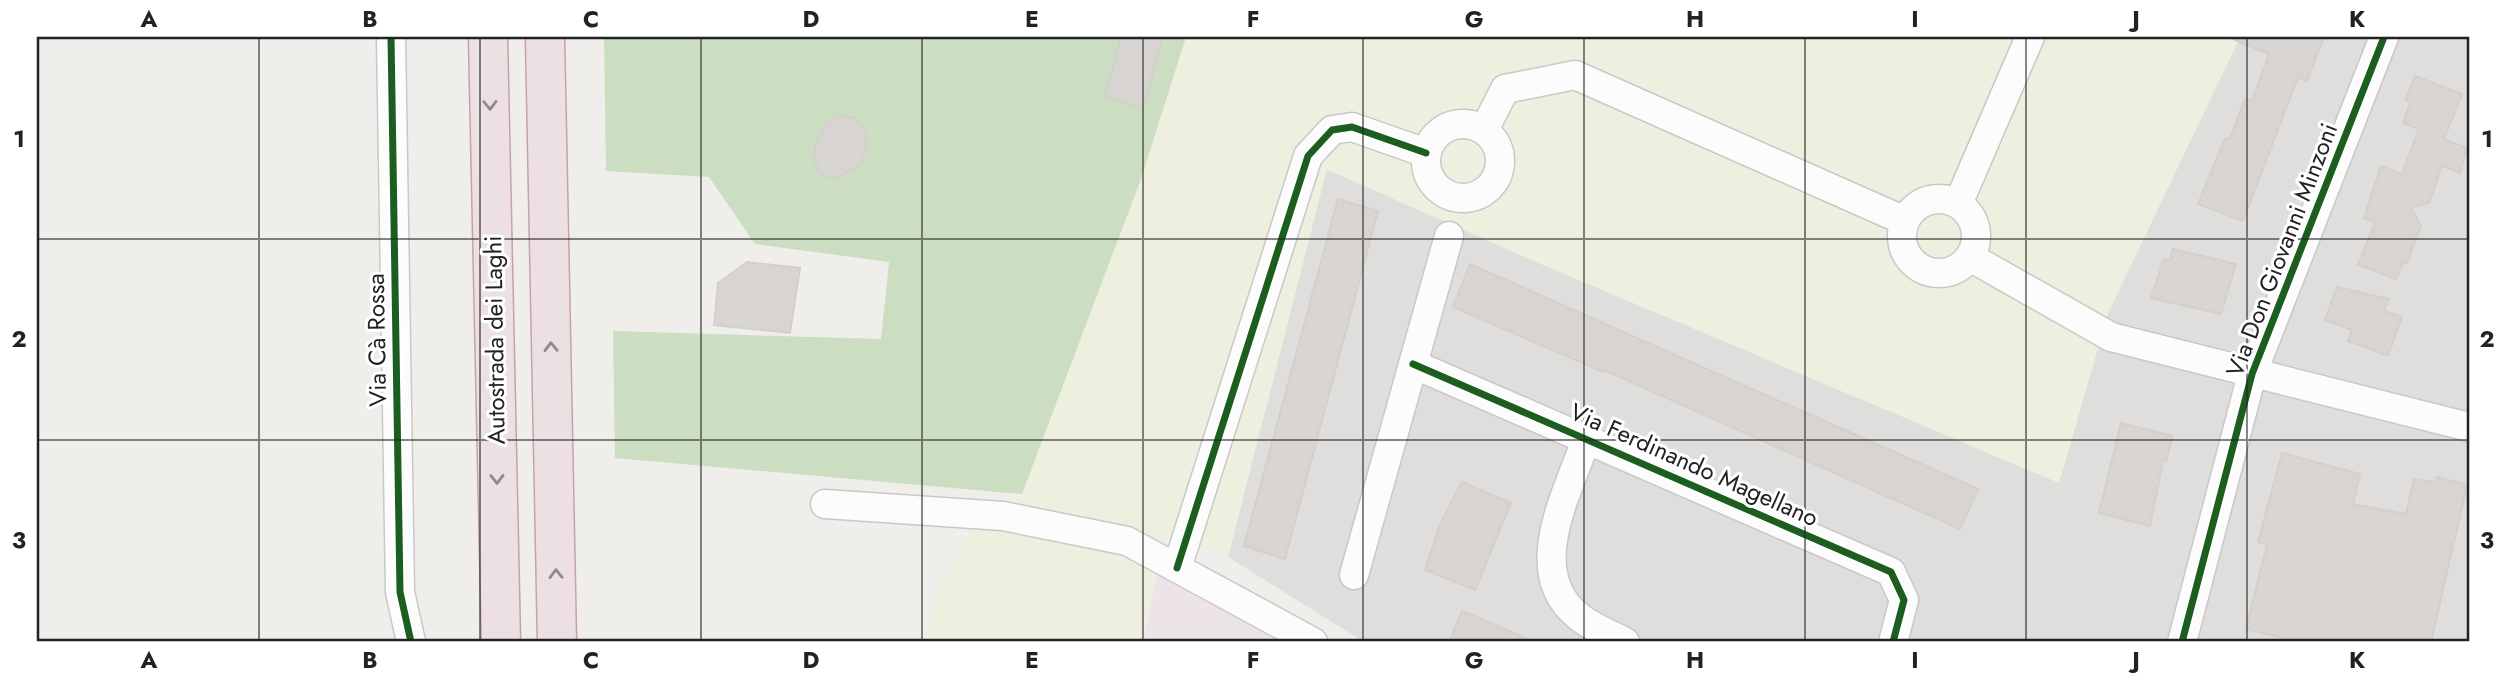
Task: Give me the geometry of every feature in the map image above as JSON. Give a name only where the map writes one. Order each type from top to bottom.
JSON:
[{"type":"highway","name":"Autostrada dei Laghi","points":[[488,37],[501,642]]},
{"type":"highway","points":[[545,37],[557,642]]},
{"type":"street","name":"Via Cà Rossa","points":[[391,37],[400,592],[411,642]]},
{"type":"street","points":[[1958,204],[2030,37]]},
{"type":"street","name":"Via Don Giovanni Minzoni","points":[[2182,642],[2252,374],[2384,37]]},
{"type":"street","points":[[1484,130],[1505,89],[1575,75],[1905,221]]},
{"type":"street","points":[[1461,124],[1484,130],[1498,150],[1500,163],[1491,186],[1482,194],[1458,198],[1436,188],[1429,177],[1426,153],[1430,142],[1449,127],[1461,124]]},
{"type":"street","points":[[1177,568],[1308,156],[1332,130],[1352,127],[1426,153]]},
{"type":"street","points":[[1933,198],[1958,204],[1974,222],[1975,246],[1970,257],[1951,271],[1927,271],[1916,265],[1903,245],[1905,221],[1921,202],[1933,198]]},
{"type":"street","points":[[1354,575],[1449,236]]},
{"type":"street","points":[[1970,257],[2111,337],[2469,427]]},
{"type":"street","name":"Via Ferdinando Magellano","points":[[1413,364],[1891,572],[1904,600],[1893,642]]},
{"type":"street","name":"Via Ferdinando Magellano","points":[[1586,440],[1550,545],[1555,588],[1577,616],[1625,642]]},
{"type":"street","points":[[825,504],[1003,516],[1127,541],[1313,642]]},
{"type":"shaded area","points":[[2240,37],[2469,37],[2469,642],[1364,642],[1228,557],[1326,169],[1541,264],[2059,482],[2108,313]]},
{"type":"shaded area","points":[[1160,559],[1299,642],[1143,642]]},
{"type":"green space","points":[[604,37],[1186,37],[1141,179],[1022,494],[615,458],[613,331],[881,339],[889,262],[755,244],[709,177],[606,171]]},
{"type":"green space","points":[[1186,37],[2240,37],[2108,313],[2059,483],[1541,264],[1327,169],[1228,557],[1166,531],[1143,642],[925,642],[942,580],[970,531],[1022,494],[1141,179]]},
{"type":"building","points":[[1121,37],[1162,37],[1144,108],[1105,97]]},
{"type":"building","points":[[2228,37],[2324,37],[2307,81],[2298,77],[2243,221],[2198,204],[2221,148],[2226,138],[2230,139],[2245,98],[2252,101],[2269,54]]},
{"type":"building","points":[[2415,76],[2462,94],[2444,139],[2467,148],[2460,173],[2442,166],[2429,203],[2411,207],[2421,226],[2407,263],[2403,262],[2396,279],[2358,265],[2375,222],[2364,218],[2381,166],[2402,174],[2419,129],[2403,123],[2410,102],[2405,100]]},
{"type":"building","points":[[838,115],[855,118],[865,133],[867,149],[860,164],[835,179],[820,173],[814,160],[816,142],[826,123]]},
{"type":"building","points":[[1338,199],[1378,211],[1285,559],[1244,546]]},
{"type":"building","points":[[2173,249],[2236,264],[2221,314],[2151,298],[2164,259],[2170,260]]},
{"type":"building","points":[[747,262],[800,268],[790,333],[714,325],[718,283]]},
{"type":"building","points":[[1470,264],[1978,489],[1960,529],[1604,370],[1603,372],[1453,307]]},
{"type":"building","points":[[2337,287],[2389,299],[2384,311],[2402,317],[2388,356],[2348,341],[2352,330],[2325,320]]},
{"type":"building","points":[[2121,423],[2173,436],[2166,461],[2163,461],[2150,526],[2099,513]]},
{"type":"building","points":[[2282,453],[2360,474],[2353,504],[2406,514],[2414,479],[2436,482],[2437,477],[2467,485],[2431,642],[2298,642],[2246,629],[2267,544],[2258,542]]},
{"type":"building","points":[[1462,482],[1511,503],[1475,590],[1425,570],[1440,524]]},
{"type":"building","points":[[1462,611],[1535,642],[1449,642]]},
{"type":"cycle path","points":[[391,37],[400,592],[411,642]]},
{"type":"cycle path","points":[[2182,642],[2252,374],[2384,37]]},
{"type":"cycle path","points":[[1177,568],[1308,156],[1332,130],[1352,127],[1426,153]]},
{"type":"cycle path","points":[[1413,364],[1891,572],[1904,600],[1893,642]]}]
